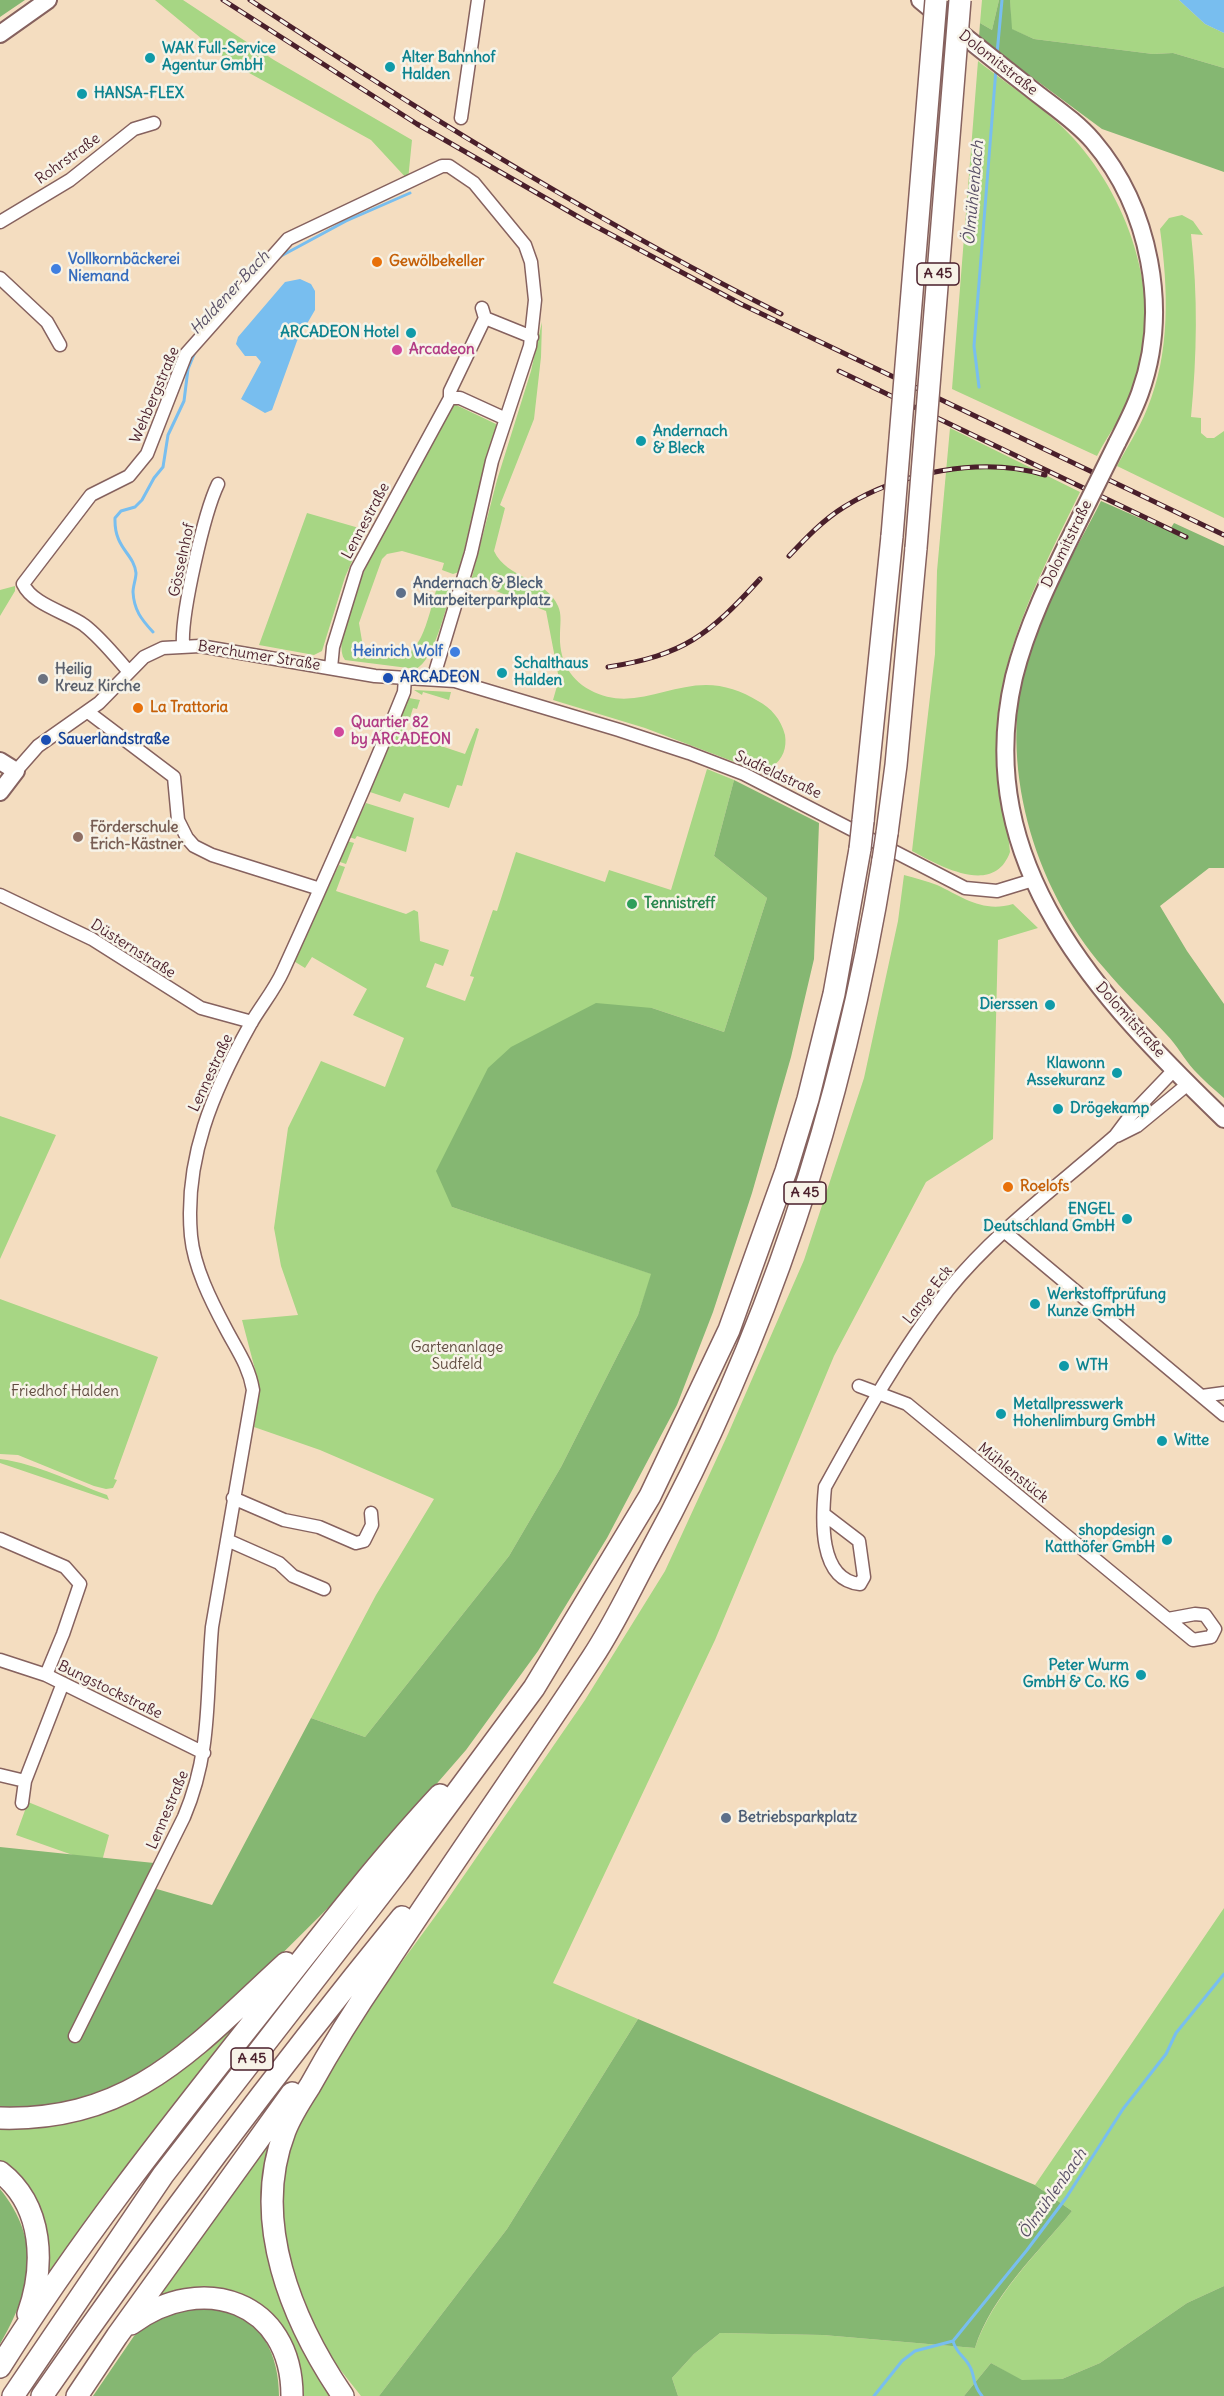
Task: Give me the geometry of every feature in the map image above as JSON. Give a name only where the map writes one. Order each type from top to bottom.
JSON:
[{"type":"highway","name":"A 45","points":[[13,2396],[163,2175],[425,1836],[534,1688],[650,1496],[729,1330],[760,1251],[808,1099],[834,994],[860,849],[892,537],[936,0]]},
{"type":"highway","name":"A 45","points":[[42,2396],[133,2264],[294,2049],[477,1825],[595,1653],[699,1458],[761,1315],[816,1159],[843,1062],[869,945],[883,860],[896,765],[916,548],[960,0]]},
{"type":"highway","points":[[0,2367],[21,2334],[173,2122],[333,1920],[434,1802],[502,1730]]},
{"type":"highway","points":[[343,2396],[301,2327],[280,2264],[273,2214],[278,2155],[285,2129],[338,2036],[477,1825]]},
{"type":"highway","points":[[0,2118],[25,2119],[81,2111],[137,2088],[194,2049],[333,1920]]},
{"type":"highway","points":[[77,2396],[117,2336],[293,2091],[338,2036]]},
{"type":"highway","points":[[0,2172],[24,2200],[37,2234],[40,2253],[39,2278],[21,2334]]},
{"type":"highway","points":[[117,2336],[144,2315],[171,2302],[197,2296],[231,2302],[262,2319],[275,2335],[291,2371],[292,2396]]},
{"type":"street","points":[[0,34],[48,0]]},
{"type":"street","points":[[461,118],[478,0]]},
{"type":"street","name":"Dolomitstraße","points":[[920,0],[1092,140],[1122,183],[1142,228],[1152,289],[1152,341],[1140,393],[1044,592],[1022,649],[1014,678],[1009,713],[1008,785],[1019,844],[1033,880],[1062,937],[1086,970],[1174,1070],[1224,1119]]},
{"type":"street","name":"Rohrstraße","points":[[0,222],[70,180],[134,129],[154,123]]},
{"type":"street","name":"Wehbergstraße","points":[[129,672],[84,625],[26,591],[23,584],[91,495],[129,476],[147,454],[186,354],[288,239],[442,166],[449,166],[474,183],[525,245],[531,262],[535,300],[532,337]]},
{"type":"street","points":[[0,278],[47,322],[60,345]]},
{"type":"street","name":"Lennestraße","points":[[331,668],[333,647],[357,569],[450,398],[450,391],[483,313],[532,337]]},
{"type":"street","points":[[433,679],[435,665],[449,628],[471,553],[492,460],[532,337]]},
{"type":"street","points":[[450,398],[460,398],[506,419]]},
{"type":"street","name":"Gösselnhof","points":[[183,645],[184,625],[199,549],[209,506],[218,484]]},
{"type":"street","name":"Berchumer Straße","points":[[0,792],[38,746],[88,712],[153,652],[183,645],[405,678],[455,681],[501,694]]},
{"type":"street","name":"Lennestraße","points":[[75,2036],[184,1817],[195,1788],[208,1730],[208,1661],[233,1498],[253,1390],[245,1361],[217,1310],[193,1248],[191,1183],[195,1156],[206,1120],[227,1068],[252,1022],[275,987],[320,889],[404,692],[405,678]]},
{"type":"street","name":"Sudfeldstraße","points":[[501,694],[723,765],[779,791],[965,888],[997,891],[1033,880]]},
{"type":"street","points":[[88,712],[174,777],[172,783],[178,820],[194,846],[212,855],[320,889]]},
{"type":"street","points":[[0,761],[16,771]]},
{"type":"street","name":"Düsternstraße","points":[[0,895],[92,939],[201,1008],[252,1022]]},
{"type":"street","name":"Lange Eck","points":[[825,1515],[859,1541],[864,1577],[860,1584],[844,1580],[835,1573],[828,1561],[825,1515],[825,1487],[878,1392],[949,1290],[1005,1232],[1115,1136],[1130,1116],[1174,1070]]},
{"type":"street","name":"Lange Eck","points":[[1115,1136],[1137,1126],[1188,1084]]},
{"type":"street","points":[[1005,1232],[1224,1415]]},
{"type":"street","name":"Mühlenstück","points":[[859,1386],[907,1404],[1168,1620]]},
{"type":"street","points":[[1202,1396],[1224,1393]]},
{"type":"street","points":[[233,1498],[284,1520],[319,1527],[356,1543],[364,1541],[372,1525],[371,1513]]},
{"type":"street","points":[[0,1539],[65,1567],[80,1584],[56,1654],[46,1675]]},
{"type":"street","points":[[227,1540],[279,1563],[293,1576],[324,1589]]},
{"type":"street","name":"Bungstockstraße","points":[[0,1660],[46,1675],[204,1753]]},
{"type":"street","points":[[22,1803],[25,1782],[63,1683]]},
{"type":"street","points":[[0,1774],[25,1782]]},
{"type":"green space","points":[[0,0],[25,0],[0,17]]},
{"type":"green space","points":[[155,0],[183,0],[274,60],[412,140],[408,180],[371,140],[231,63]]},
{"type":"green space","points":[[982,0],[999,0],[992,30],[980,23]]},
{"type":"green space","points":[[999,0],[1010,0],[1012,29],[1034,39],[1153,54],[1173,53],[1224,68],[1224,172],[1102,129],[979,38],[980,23],[992,30]]},
{"type":"green space","points":[[1010,0],[1179,0],[1205,24],[1224,33],[1224,68],[1173,53],[1153,54],[1034,39],[1011,29]]},
{"type":"green space","points":[[978,61],[1040,108],[1074,139],[1094,164],[1112,193],[1126,223],[1137,256],[1144,289],[1146,323],[1143,356],[1131,397],[1097,456],[952,389]]},
{"type":"green space","points":[[1182,215],[1193,221],[1203,235],[1191,234],[1196,326],[1191,417],[1201,418],[1201,433],[1207,438],[1214,438],[1224,431],[1224,518],[1117,466],[1144,416],[1155,387],[1164,343],[1166,297],[1160,229],[1169,218]]},
{"type":"green space","points":[[542,322],[541,357],[534,419],[500,505],[505,508],[494,551],[508,567],[545,590],[558,606],[563,659],[576,680],[582,685],[605,696],[619,698],[648,696],[691,686],[706,685],[726,687],[746,694],[771,711],[783,729],[785,749],[772,767],[753,769],[645,728],[553,700],[559,679],[546,611],[471,581],[497,480],[531,371]]},
{"type":"green space","points":[[452,403],[496,424],[497,429],[485,463],[459,572],[453,574],[442,570],[444,563],[402,551],[387,554],[382,559],[359,623],[363,647],[383,656],[398,657],[409,653],[418,643],[424,630],[439,581],[452,588],[434,645],[416,669],[345,660],[342,641],[349,611],[363,574],[403,492]]},
{"type":"green space","points":[[950,428],[1080,492],[1025,611],[1005,673],[999,705],[996,752],[1010,852],[1002,865],[992,873],[979,875],[951,870],[912,851],[935,654],[937,571]]},
{"type":"green space","points":[[1101,501],[1169,531],[1174,523],[1224,546],[1224,868],[1209,868],[1160,906],[1187,951],[1224,1004],[1224,1098],[1194,1070],[1170,1038],[1111,977],[1079,935],[1058,900],[1041,862],[1028,822],[1019,780],[1016,739],[1019,697],[1027,657],[1051,597]]},
{"type":"green space","points":[[307,513],[366,530],[345,577],[322,651],[314,655],[259,645]]},
{"type":"green space","points":[[15,586],[15,591],[0,616],[0,590]]},
{"type":"green space","points":[[414,690],[451,692],[449,700],[423,692],[422,695]]},
{"type":"green space","points":[[409,698],[420,700],[417,709],[413,708],[409,721],[401,717]]},
{"type":"green space","points":[[397,724],[407,727],[405,734],[465,754],[476,728],[479,729],[462,786],[457,785],[449,808],[404,793],[400,802],[370,792]]},
{"type":"green space","name":"Gartenanlage Sudfeld","points":[[707,769],[734,780],[714,856],[767,898],[724,1032],[652,1008],[452,1207],[652,1274],[638,1315],[561,1467],[509,1556],[365,1737],[311,1718],[376,1595],[434,1499],[320,1450],[254,1427],[259,1393],[242,1320],[298,1315],[281,1266],[274,1228],[288,1128],[321,1061],[385,1087],[404,1038],[353,1015],[367,989],[312,957],[305,968],[292,960],[339,865],[345,867],[336,891],[406,914],[414,910],[418,912],[420,941],[449,950],[443,966],[435,963],[426,987],[465,1001],[474,977],[470,976],[493,910],[497,911],[516,852],[605,882],[609,870],[671,890]]},
{"type":"green space","points":[[734,780],[819,823],[814,959],[791,1057],[752,1193],[713,1312],[677,1405],[607,1538],[538,1651],[466,1750],[332,1904],[192,2043],[92,2100],[0,2111],[0,1847],[154,1863],[143,1885],[212,1905],[311,1718],[365,1737],[509,1556],[561,1467],[638,1315],[651,1274],[452,1207],[436,1171],[488,1068],[511,1047],[596,1003],[652,1008],[724,1032],[767,898],[714,856]]},
{"type":"green space","points":[[366,803],[414,818],[406,852],[357,836],[355,839],[349,837]]},
{"type":"green space","points":[[347,841],[354,843],[346,864],[340,862]]},
{"type":"green space","points":[[904,875],[937,885],[964,899],[982,905],[992,907],[1013,904],[1038,928],[998,940],[993,1139],[926,1182],[834,1356],[715,1640],[553,1983],[638,2019],[507,2229],[379,2396],[361,2396],[331,2358],[314,2330],[292,2273],[281,2216],[283,2179],[288,2151],[325,2067],[445,1903],[585,1700],[665,1571],[804,1260],[864,1078],[898,921]]},
{"type":"green space","points":[[0,1116],[56,1135],[0,1259]]},
{"type":"green space","name":"Friedhof Halden","points":[[0,1299],[158,1357],[114,1479],[117,1480],[113,1488],[94,1486],[18,1455],[0,1454]]},
{"type":"green space","points":[[0,1459],[14,1461],[54,1474],[107,1495],[109,1500],[0,1463]]},
{"type":"green space","points":[[28,1802],[109,1835],[101,1865],[16,1835]]},
{"type":"green space","points":[[1224,1908],[1224,2286],[1187,2303],[1100,2363],[1062,2379],[1022,2381],[991,2363],[964,2396],[678,2396],[672,2378],[694,2354],[720,2333],[823,2335],[975,2348],[1004,2293],[1072,2211],[1035,2185]]},
{"type":"green space","points":[[271,1986],[46,2285],[48,2269],[0,2164],[0,2129],[48,2126],[88,2118],[122,2106],[153,2090],[209,2046]]},
{"type":"green space","points":[[638,2019],[1035,2185],[1072,2211],[1004,2293],[982,2329],[975,2348],[823,2335],[720,2333],[694,2354],[672,2378],[678,2396],[379,2396],[507,2229]]},
{"type":"green space","points":[[279,2127],[280,2292],[305,2355],[330,2396],[299,2396],[264,2312],[151,2303]]},
{"type":"green space","points":[[0,2189],[13,2208],[22,2228],[27,2247],[28,2266],[19,2304],[0,2344]]},
{"type":"green space","points":[[1224,2286],[1224,2396],[964,2396],[991,2363],[1022,2380],[1062,2379],[1100,2363],[1187,2303]]},
{"type":"green space","points":[[181,2307],[213,2308],[233,2313],[257,2329],[265,2340],[276,2367],[279,2396],[93,2396],[134,2336],[147,2324]]},
{"type":"water","points":[[1179,0],[1224,0],[1224,33],[1205,24]]},
{"type":"water","points":[[300,279],[311,284],[315,291],[315,310],[297,341],[272,410],[265,413],[241,399],[261,362],[256,356],[245,356],[236,344],[238,337],[285,282]]},
{"type":"waterway","name":"Ölmühlenbach","points":[[997,54],[1002,0]]},
{"type":"waterway","name":"Ölmühlenbach","points":[[979,387],[974,346],[996,69]]},
{"type":"waterway","name":"Haldener Bach","points":[[281,256],[346,221],[410,193]]},
{"type":"waterway","name":"Haldener Bach","points":[[153,632],[135,604],[133,592],[136,573],[132,560],[118,537],[115,518],[121,511],[135,507],[142,500],[163,467],[168,435],[184,401],[188,369],[195,352]]},
{"type":"waterway","name":"Ölmühlenbach","points":[[874,2396],[902,2361],[915,2351],[953,2341],[1066,2198],[1123,2109],[1166,2054],[1176,2033],[1224,1974]]},
{"type":"waterway","points":[[953,2341],[956,2349],[971,2369],[976,2387],[982,2396]]},
{"type":"railway","points":[[223,0],[417,124],[582,219],[741,304],[1224,535]]},
{"type":"railway","points":[[250,0],[379,84],[511,165],[645,242],[781,314]]},
{"type":"railway","points":[[839,371],[1186,537]]},
{"type":"railway","points":[[789,556],[836,512],[866,495],[915,476],[968,468],[994,467],[1020,469],[1045,475]]},
{"type":"railway","points":[[608,667],[657,656],[693,640],[725,615],[760,579]]},
{"type":"place","name":"WAK Full-Service Agentur GmbH","points":[[150,58]]},
{"type":"place","name":"Alter Bahnhof Halden","points":[[390,67]]},
{"type":"place","name":"HANSA-FLEX","points":[[82,94]]},
{"type":"place","name":"Gewölbekeller","points":[[377,262]]},
{"type":"place","name":"Vollkornbäckerei Niemand","points":[[56,269]]},
{"type":"place","name":"ARCADEON Hotel","points":[[411,333]]},
{"type":"place","name":"Arcadeon","points":[[397,350]]},
{"type":"place","name":"Andernach & Bleck","points":[[641,441]]},
{"type":"place","name":"Andernach & Bleck Mitarbeiterparkplatz","points":[[401,593]]},
{"type":"place","name":"Heinrich Wolf","points":[[455,652]]},
{"type":"place","name":"Schalthaus Halden","points":[[502,673]]},
{"type":"place","name":"ARCADEON","points":[[388,678]]},
{"type":"place","name":"Heilig Kreuz Kirche","points":[[43,679]]},
{"type":"place","name":"La Trattoria","points":[[138,708]]},
{"type":"place","name":"Quartier 82 by ARCADEON","points":[[339,732]]},
{"type":"place","name":"Sauerlandstraße","points":[[46,740]]},
{"type":"place","name":"Förderschule Erich-Kästner","points":[[78,837]]},
{"type":"place","name":"Tennistreff","points":[[632,904]]},
{"type":"place","name":"Dierssen","points":[[1050,1005]]},
{"type":"place","name":"Klawonn Assekuranz","points":[[1117,1073]]},
{"type":"place","name":"Drögekamp","points":[[1058,1109]]},
{"type":"place","name":"Roelofs","points":[[1008,1187]]},
{"type":"place","name":"ENGEL Deutschland GmbH","points":[[1127,1219]]},
{"type":"place","name":"Werkstoffprüfung Kunze GmbH","points":[[1035,1304]]},
{"type":"place","name":"WTH","points":[[1064,1366]]},
{"type":"place","name":"Metallpresswerk Hohenlimburg GmbH","points":[[1001,1414]]},
{"type":"place","name":"Witte","points":[[1162,1441]]},
{"type":"place","name":"shopdesign Katthöfer GmbH","points":[[1167,1540]]},
{"type":"place","name":"Peter Wurm GmbH & Co. KG","points":[[1141,1675]]},
{"type":"place","name":"Betriebsparkplatz","points":[[726,1818]]}]
